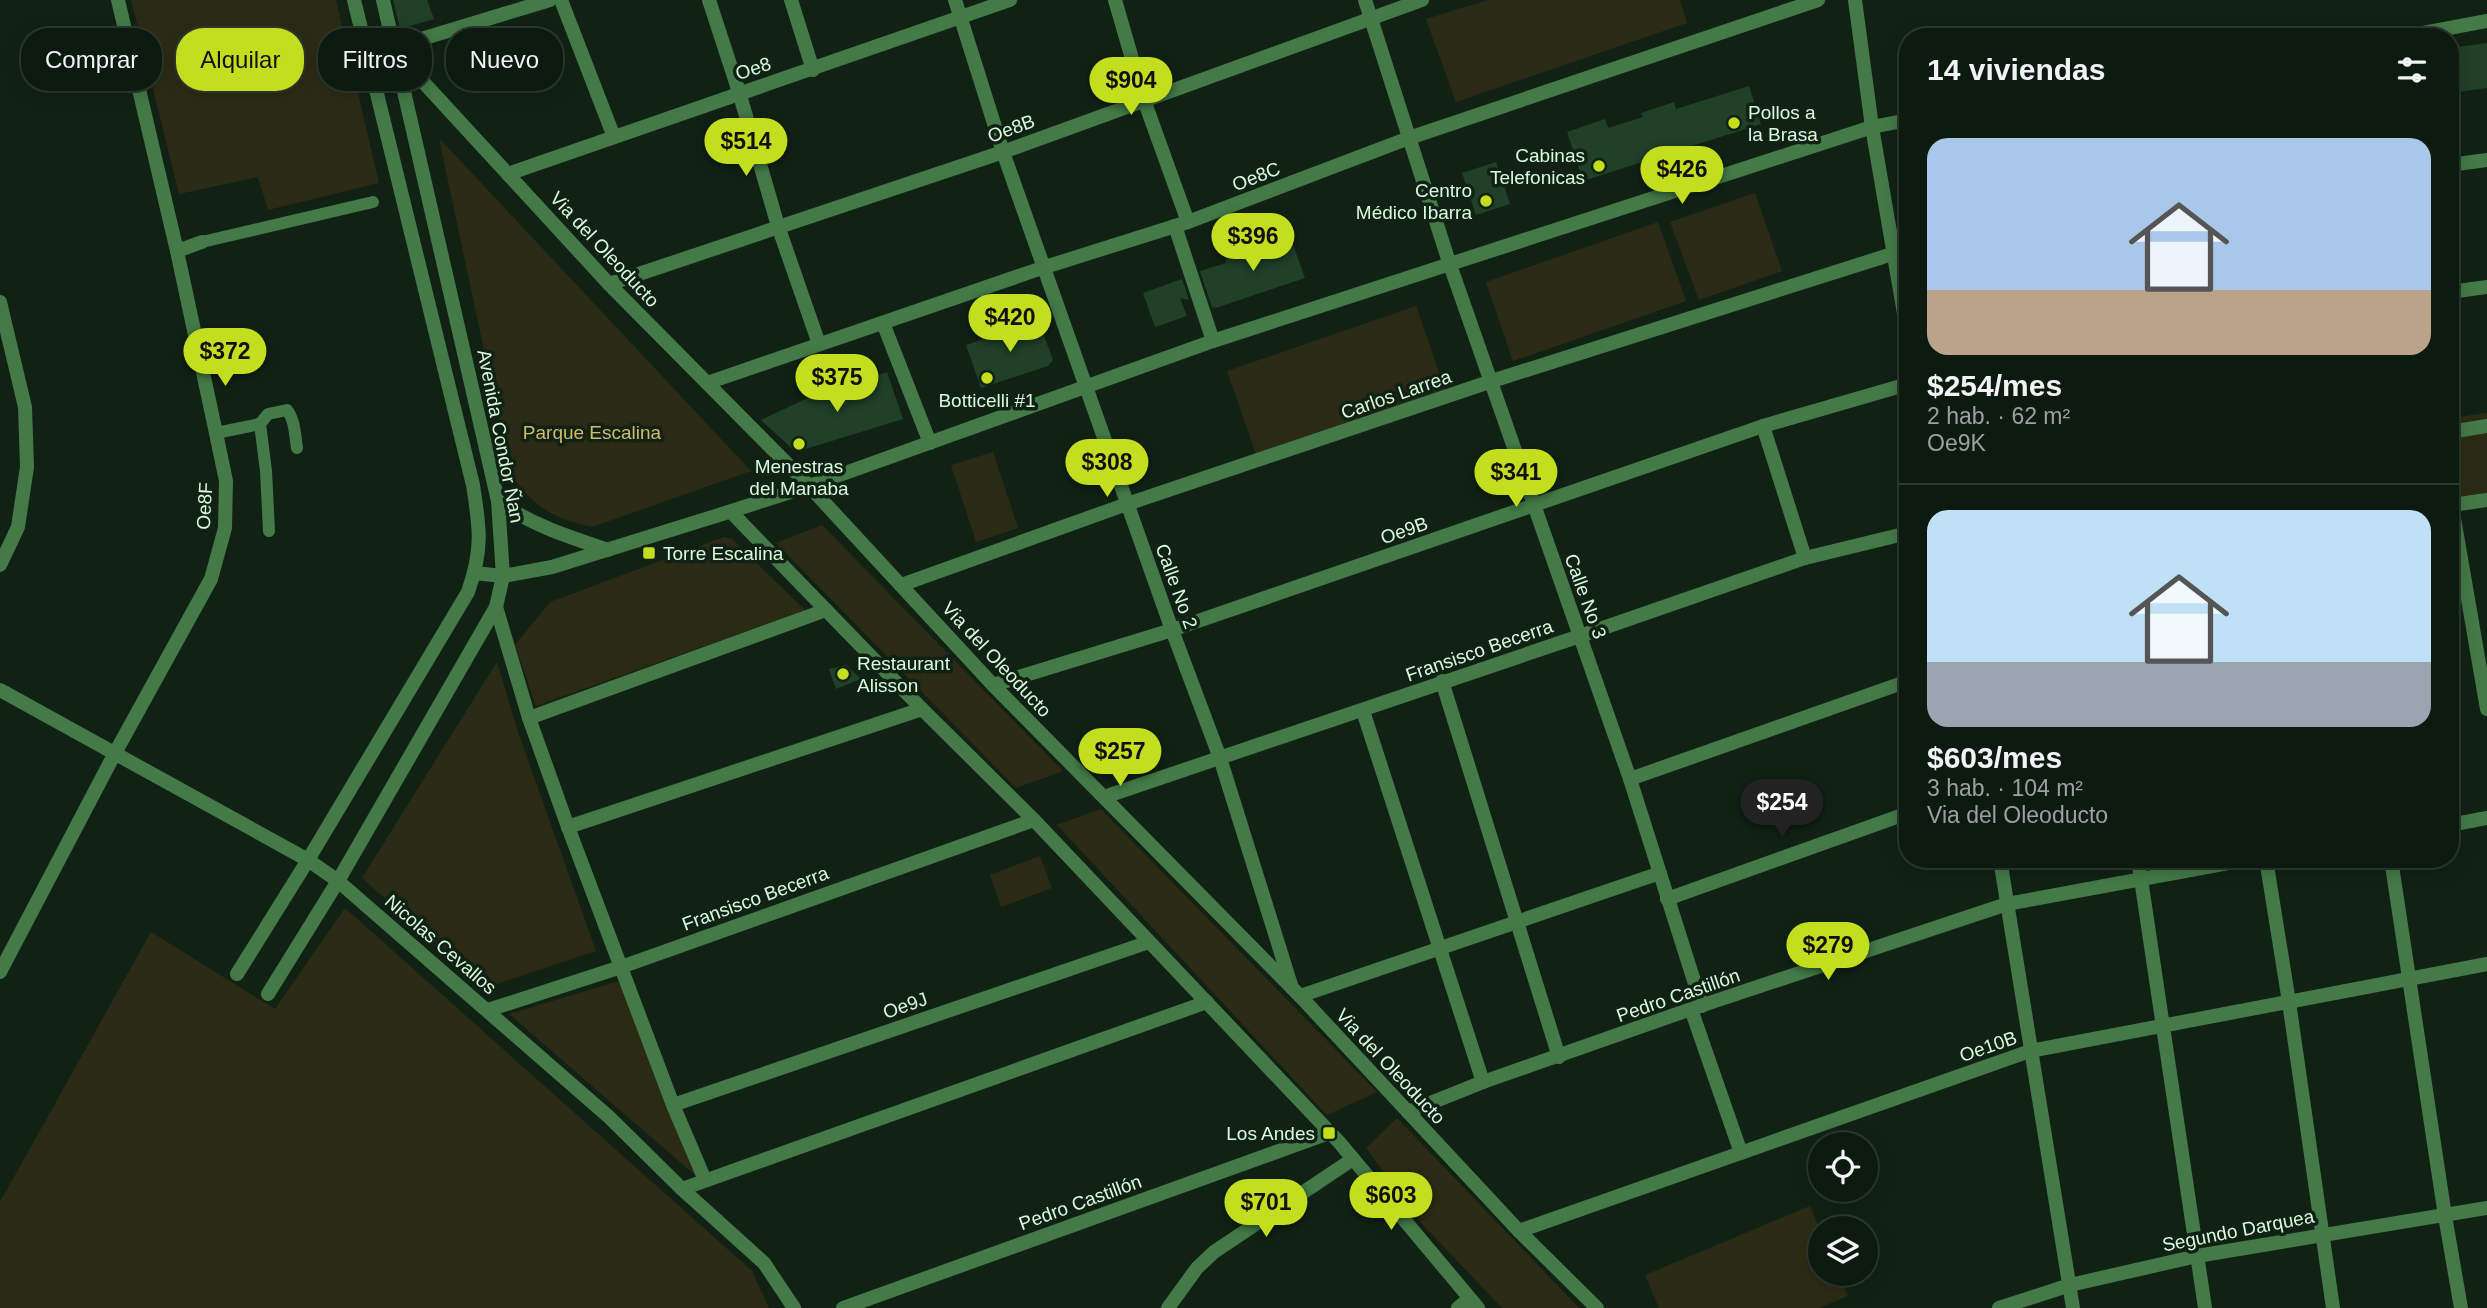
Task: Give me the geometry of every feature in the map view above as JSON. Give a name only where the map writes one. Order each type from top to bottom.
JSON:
[{"type":"street","name":"Oe8F","points":[[0,972],[115,753],[211,579],[225,528],[226,481],[177,251],[118,0]]},
{"type":"street","name":"Avenida Condor Ñan","points":[[354,0],[362,28]]},
{"type":"street","name":"Avenida Condor Ñan","points":[[383,0],[390,28]]},
{"type":"street","points":[[432,36],[550,0]]},
{"type":"street","points":[[561,0],[614,137]]},
{"type":"street","points":[[709,0],[778,226],[819,344]]},
{"type":"street","points":[[791,0],[813,70]]},
{"type":"street","name":"Calle No 2","points":[[955,0],[1003,152],[1220,758],[1296,992]]},
{"type":"street","name":"Oe8","points":[[508,174],[1010,0]]},
{"type":"street","points":[[1115,0],[1182,224],[1213,341]]},
{"type":"street","name":"Calle No 3","points":[[1365,0],[1449,262],[1630,779],[1741,1153]]},
{"type":"street","name":"Oe8B","points":[[610,284],[1003,152],[1422,0]]},
{"type":"street","name":"Oe8C","points":[[707,383],[1045,267],[1182,224],[1409,138],[1818,0]]},
{"type":"street","points":[[1855,0],[1872,127],[1899,247]]},
{"type":"street","points":[[2450,28],[2487,21]]},
{"type":"street","name":"Avenida Condor Ñan","points":[[237,974],[467,592],[480,548],[473,485],[378,91]]},
{"type":"street","name":"Avenida Condor Ñan","points":[[268,994],[338,881],[496,607],[503,576],[498,501],[405,91]]},
{"type":"street","name":"Via del Oleoducto","points":[[431,91],[610,284],[809,486],[993,685],[1296,992],[1519,1231],[1597,1308]]},
{"type":"street","points":[[474,573],[503,576],[552,567],[731,512],[1086,385],[1449,262],[1872,127],[1899,122]]},
{"type":"street","points":[[2459,164],[2487,160]]},
{"type":"street","points":[[177,251],[202,242]]},
{"type":"street","name":"Carlos Larrea","points":[[901,585],[1127,503],[1492,381],[1899,251]]},
{"type":"street","points":[[2459,291],[2487,287]]},
{"type":"street","points":[[0,302],[25,407],[27,467],[18,527],[0,565]]},
{"type":"street","points":[[883,323],[930,443]]},
{"type":"street","name":"Oe9B","points":[[993,685],[1172,630],[1763,426],[1899,387]]},
{"type":"street","points":[[1763,426],[1805,558]]},
{"type":"street","points":[[2459,431],[2487,426]]},
{"type":"street","points":[[2459,500],[2487,500]]},
{"type":"street","points":[[498,501],[514,513],[557,533],[608,550]]},
{"type":"street","points":[[731,512],[1034,820],[1329,1132],[1468,1305]]},
{"type":"street","name":"Fransisco Becerra","points":[[1104,797],[1363,711],[1442,681],[1805,558],[1899,535]]},
{"type":"street","points":[[2459,585],[2487,709]]},
{"type":"street","points":[[496,607],[529,718],[568,827],[673,1105],[705,1180]]},
{"type":"street","points":[[529,718],[826,610]]},
{"type":"street","points":[[1442,681],[1559,1057]]},
{"type":"street","points":[[1630,779],[1899,684]]},
{"type":"street","name":"Nicolas Cevallos","points":[[0,690],[308,860],[338,881],[609,1117],[682,1189],[764,1262],[794,1308]]},
{"type":"street","points":[[568,827],[922,709]]},
{"type":"street","points":[[1363,711],[1483,1082]]},
{"type":"street","points":[[1667,899],[1899,816]]},
{"type":"street","points":[[2459,823],[2487,818]]},
{"type":"street","name":"Fransisco Becerra","points":[[488,1010],[621,967],[1034,820]]},
{"type":"street","points":[[2001,868],[2073,1308]]},
{"type":"street","points":[[2139,868],[2205,1308]]},
{"type":"street","name":"Pedro Castillón","points":[[1408,1112],[1483,1082],[2007,904],[2198,868]]},
{"type":"street","points":[[2267,868],[2333,1308]]},
{"type":"street","points":[[2392,868],[2461,1308]]},
{"type":"street","points":[[1296,992],[1440,948],[1660,873]]},
{"type":"street","name":"Oe9J","points":[[673,1105],[1149,943]]},
{"type":"street","name":"Oe10B","points":[[1519,1231],[2030,1051],[2487,964]]},
{"type":"street","points":[[682,1189],[1207,1002]]},
{"type":"street","name":"Pedro Castillón","points":[[844,1308],[1329,1132]]},
{"type":"street","points":[[1168,1308],[1197,1268],[1214,1252],[1353,1159]]},
{"type":"street","name":"Segundo Darquea","points":[[1999,1308],[2070,1286],[2197,1256],[2487,1208]]},
{"type":"lane","points":[[202,242],[373,202]]},
{"type":"lane","points":[[216,433],[260,424],[268,414],[287,410],[292,419],[297,448]]},
{"type":"lane","points":[[260,424],[269,531]]},
{"type":"green space","points":[[131,0],[336,0],[343,28],[318,28],[318,91],[357,91],[379,183],[268,210],[258,177],[179,194],[154,91],[162,91],[162,28],[138,28]]},
{"type":"green space","points":[[1488,0],[1680,0],[1687,23],[1456,102],[1426,19]]},
{"type":"green space","name":"Parque Escalina","points":[[439,138],[751,471],[592,527],[555,515],[527,495],[510,473]]},
{"type":"green space","points":[[1755,193],[1782,271],[1699,300],[1670,222]]},
{"type":"green space","points":[[1658,222],[1686,301],[1513,361],[1486,282]]},
{"type":"green space","points":[[1416,306],[1445,389],[1256,454],[1227,371]]},
{"type":"green space","points":[[2487,413],[2487,493],[2459,498],[2459,417]]},
{"type":"green space","points":[[993,452],[1018,528],[976,542],[951,465]]},
{"type":"green space","points":[[822,525],[1063,771],[1016,788],[776,543]]},
{"type":"green space","points":[[724,537],[732,539],[805,610],[536,706],[515,645],[550,602]]},
{"type":"green space","points":[[497,662],[518,732],[596,951],[485,988],[362,878]]},
{"type":"green space","points":[[1101,809],[1377,1092],[1327,1115],[1057,825]]},
{"type":"green space","points":[[1040,856],[1052,888],[1001,907],[990,875]]},
{"type":"green space","points":[[345,908],[752,1271],[769,1308],[0,1308],[0,1202],[151,932],[275,1009]]},
{"type":"green space","points":[[619,981],[695,1175],[509,1014]]},
{"type":"green space","points":[[1397,1118],[1579,1308],[1502,1308],[1422,1224],[1366,1148]]},
{"type":"green space","points":[[1810,1206],[1814,1216],[1808,1216],[1808,1286],[1844,1286],[1848,1296],[1819,1308],[1659,1308],[1645,1275]]},
{"type":"building","points":[[393,0],[427,0],[434,19],[400,28]]},
{"type":"building","points":[[2487,43],[2487,88],[2459,92],[2459,47]]},
{"type":"building","points":[[1749,86],[1761,124],[1583,181],[1567,132],[1605,119],[1608,128],[1643,117],[1641,113],[1674,102],[1676,109]]},
{"type":"building","points":[[1496,162],[1510,204],[1476,215],[1462,173]]},
{"type":"building","points":[[1290,236],[1305,278],[1216,308],[1212,307],[1200,271]]},
{"type":"building","points":[[1182,279],[1189,300],[1180,298],[1187,316],[1155,327],[1143,293]]},
{"type":"building","points":[[1038,320],[1053,360],[1048,366],[981,388],[966,345]]},
{"type":"building","points":[[887,372],[903,419],[796,452],[761,420],[814,395]]},
{"type":"building","name":"Restaurant Alisson","points":[[846,665],[861,679],[836,689],[829,669]]},
{"type":"place","name":"Pollos a la Brasa","points":[[1734,123]]},
{"type":"place","name":"Cabinas Telefonicas","points":[[1599,166]]},
{"type":"place","name":"Centro Médico Ibarra","points":[[1486,201]]},
{"type":"place","name":"Botticelli #1","points":[[987,378]]},
{"type":"place","name":"Menestras del Manaba","points":[[799,444]]},
{"type":"place","name":"Torre Escalina","points":[[649,553]]},
{"type":"place","name":"Restaurant Alisson","points":[[843,674]]},
{"type":"place","name":"Los Andes","points":[[1329,1133]]}]
